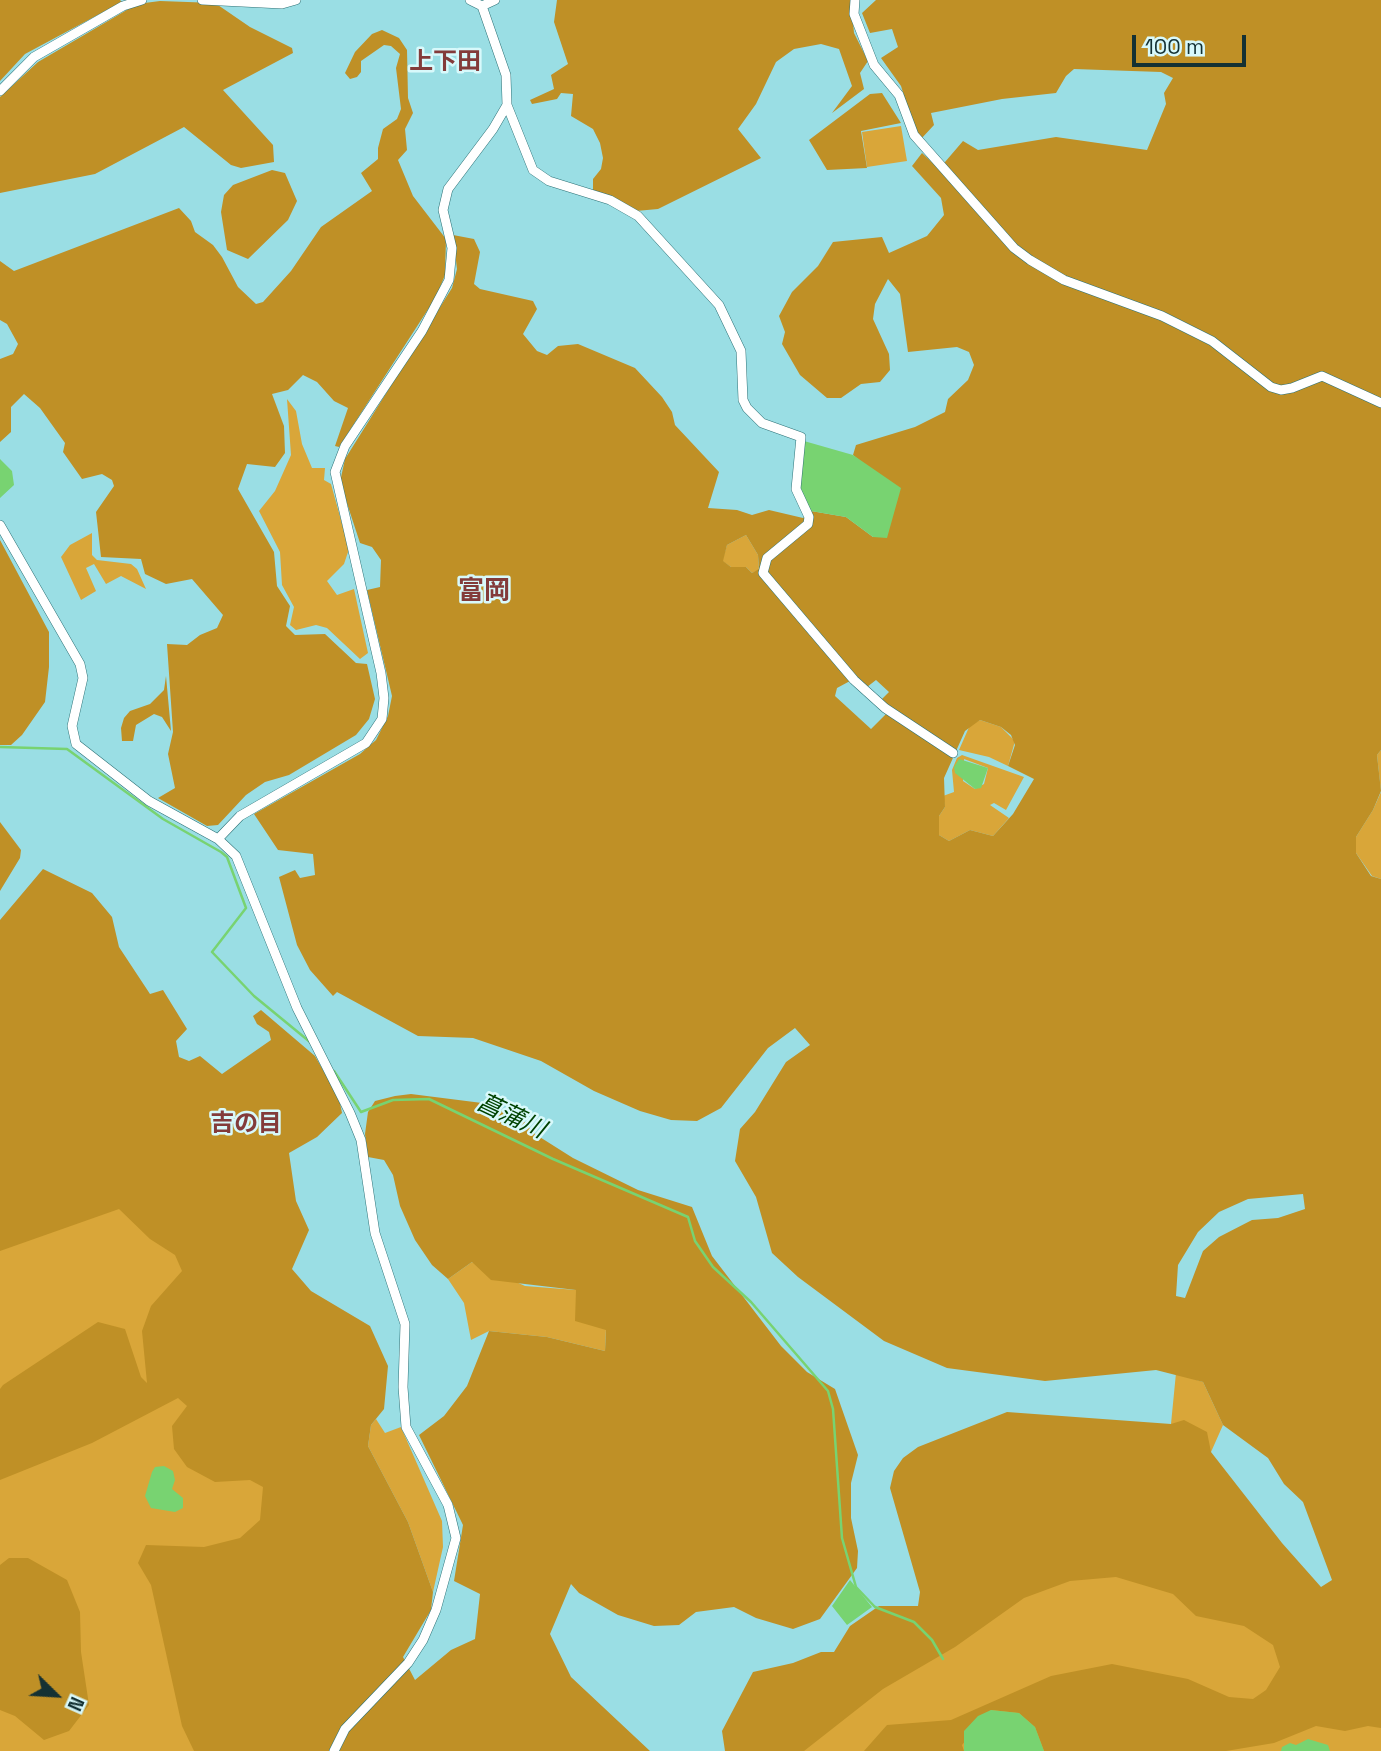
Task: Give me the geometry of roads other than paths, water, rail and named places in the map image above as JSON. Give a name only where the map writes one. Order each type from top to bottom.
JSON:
[{"type":"street","points":[[0,90],[34,57],[124,6],[142,0]]},
{"type":"street","points":[[202,0],[282,4],[296,0]]},
{"type":"street","points":[[470,0],[482,6],[506,75],[507,105],[533,170],[548,181],[610,200],[638,216],[719,305],[741,351],[743,400],[747,408],[762,424],[801,437],[796,489],[809,517],[808,524],[767,558],[763,573],[854,680],[885,708],[953,753]]},
{"type":"street","points":[[482,6],[495,0]]},
{"type":"street","points":[[855,0],[854,14],[874,65],[899,95],[918,141],[1014,248],[1064,280],[1162,316],[1212,341],[1271,387],[1281,390],[1292,388],[1322,376],[1381,403]]},
{"type":"street","points":[[218,839],[240,816],[357,750],[379,726],[384,698],[381,673],[337,483],[336,464],[449,280],[452,261],[443,210],[448,189],[494,129],[507,105]]},
{"type":"street","points":[[0,525],[80,664],[82,684],[72,726],[76,744],[149,801],[218,839],[236,856],[242,865],[297,1008],[357,1127],[375,1233],[405,1324],[403,1387],[406,1427],[448,1505],[455,1526],[452,1560],[423,1640],[408,1663],[345,1729],[334,1751]]},
{"type":"waterway","name":"菖蒲川","points":[[0,747],[67,749],[163,819],[227,857],[246,908],[212,952],[254,996],[310,1042]]},
{"type":"waterway","name":"菖蒲川","points":[[334,1071],[361,1112],[393,1100],[429,1099],[553,1159],[688,1217],[695,1241],[713,1267],[751,1302],[828,1391],[833,1409],[842,1538],[856,1587],[875,1607],[914,1622],[932,1640],[943,1659]]},
{"type":"district","name":"上下田","points":[[445,62]]},
{"type":"district","name":"富岡","points":[[484,592]]},
{"type":"district","name":"吉の目","points":[[246,1124]]}]
